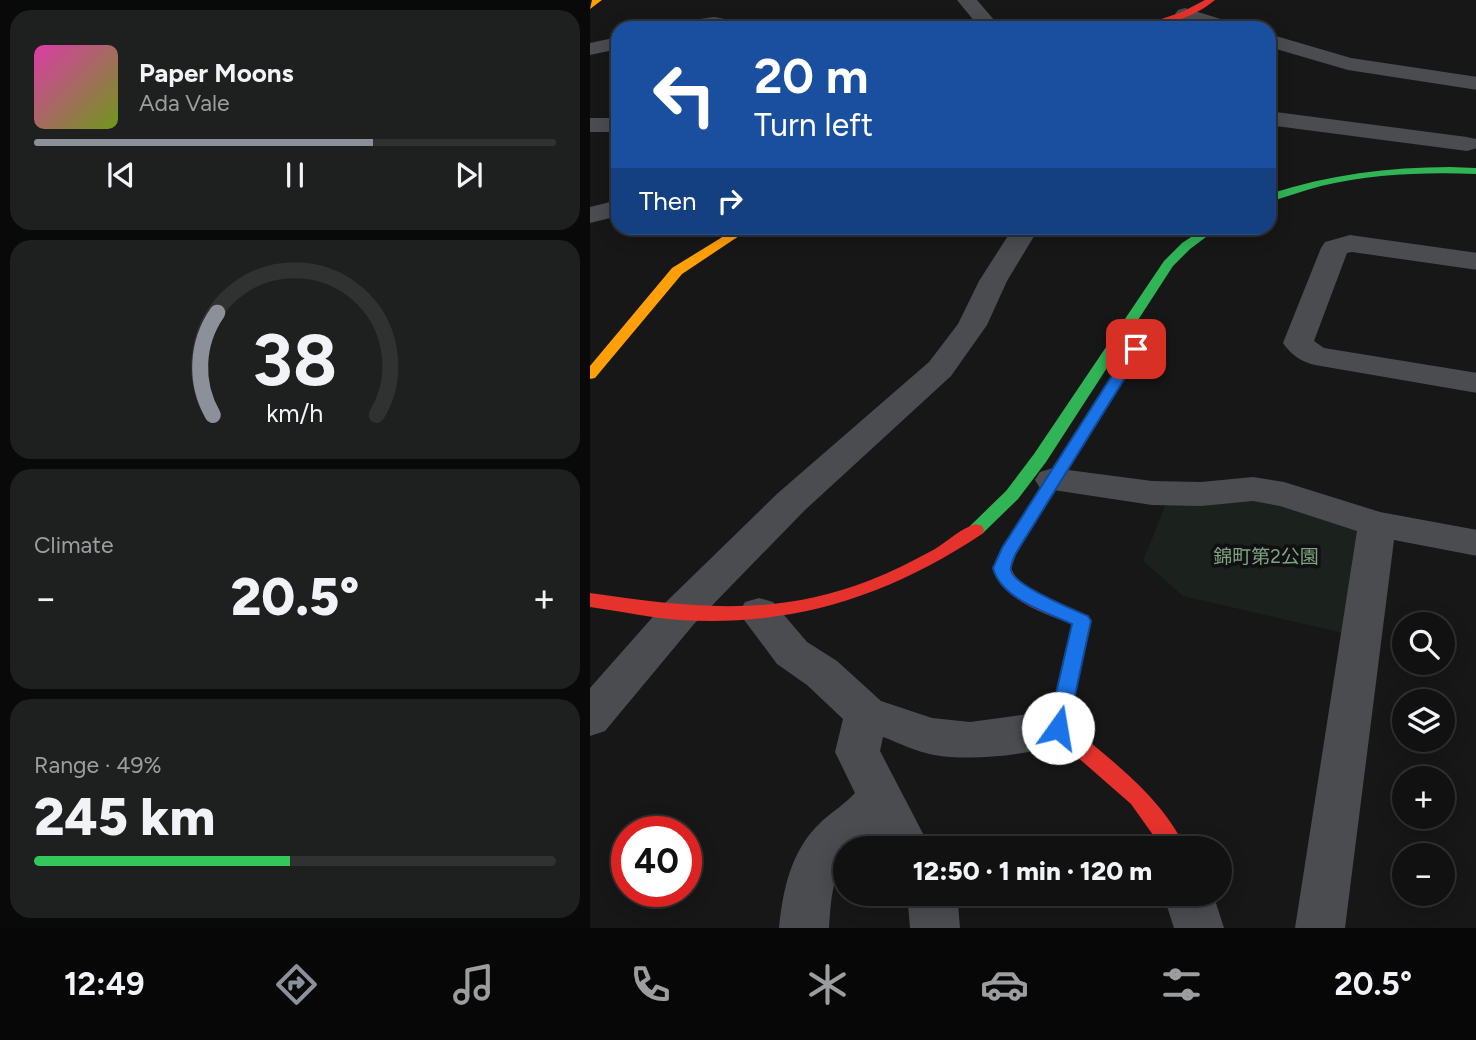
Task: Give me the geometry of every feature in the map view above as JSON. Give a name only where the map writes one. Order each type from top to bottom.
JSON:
[{"type":"main road","points":[[590,6],[598,0]]},
{"type":"main road","points":[[1162,21],[1185,14],[1211,0]]},
{"type":"main road","points":[[1276,196],[1304,186],[1363,175],[1405,170],[1469,170]]},
{"type":"main road","points":[[590,375],[677,271],[731,235]]},
{"type":"main road","points":[[590,600],[680,612],[759,613],[804,607],[898,577],[936,556],[979,527],[1015,489],[1046,449],[1177,254],[1202,235]]},
{"type":"main road","points":[[1147,296],[1163,306]]},
{"type":"main road","points":[[1075,445],[1008,553],[1002,568],[1004,578],[1029,597],[1082,621],[1058,728],[1172,836]]},
{"type":"street","points":[[967,0],[985,21]]},
{"type":"street","points":[[719,21],[739,5]]},
{"type":"street","points":[[1185,14],[1208,21]]},
{"type":"street","points":[[1276,42],[1348,64],[1476,84]]},
{"type":"street","points":[[590,48],[611,44]]},
{"type":"street","points":[[1276,119],[1472,136],[1459,160],[1469,170]]},
{"type":"street","points":[[590,125],[611,125]]},
{"type":"street","points":[[590,215],[611,210]]},
{"type":"street","points":[[590,718],[680,612],[791,502],[940,369],[972,325],[993,281],[1022,235]]},
{"type":"street","points":[[1476,262],[1350,243],[1335,248],[1298,343],[1315,356],[1476,383]]},
{"type":"street","points":[[1053,480],[1152,493],[1201,494],[1253,489],[1284,494],[1377,524],[1476,543]]},
{"type":"street","points":[[1320,928],[1377,524]]},
{"type":"street","points":[[759,613],[792,653],[822,673],[866,713],[932,736],[970,740],[1058,728]]},
{"type":"street","points":[[866,713],[857,752],[901,836]]},
{"type":"street","points":[[804,928],[807,892],[816,863],[837,838],[870,813],[881,795]]},
{"type":"street","points":[[933,906],[935,928]]},
{"type":"street","points":[[1192,906],[1199,928]]},
{"type":"green space","name":"錦町第2公園","points":[[1268,497],[1354,525],[1364,534],[1343,633],[1183,596],[1143,561],[1166,504]]},
{"type":"traffic: fast","points":[[1276,196],[1320,183],[1371,174],[1424,170],[1477,171]]},
{"type":"traffic: fast","points":[[976,530],[1012,495],[1040,458],[1168,264],[1202,235]]},
{"type":"traffic: slow","points":[[590,6],[598,0]]},
{"type":"traffic: slow","points":[[590,375],[677,271],[734,235]]},
{"type":"traffic: jam","points":[[1162,21],[1185,14],[1211,0]]},
{"type":"traffic: jam","points":[[1070,454],[1008,553],[1002,568],[1005,577],[1023,593],[1082,621],[1058,728],[1123,783],[1152,814],[1168,836]]},
{"type":"traffic: jam","points":[[590,600],[680,613],[720,614],[798,607],[836,598],[908,571],[976,530]]},
{"type":"route","points":[[1058,728],[1082,621],[1029,597],[1004,578],[1002,568],[1008,553],[1136,349]]}]
